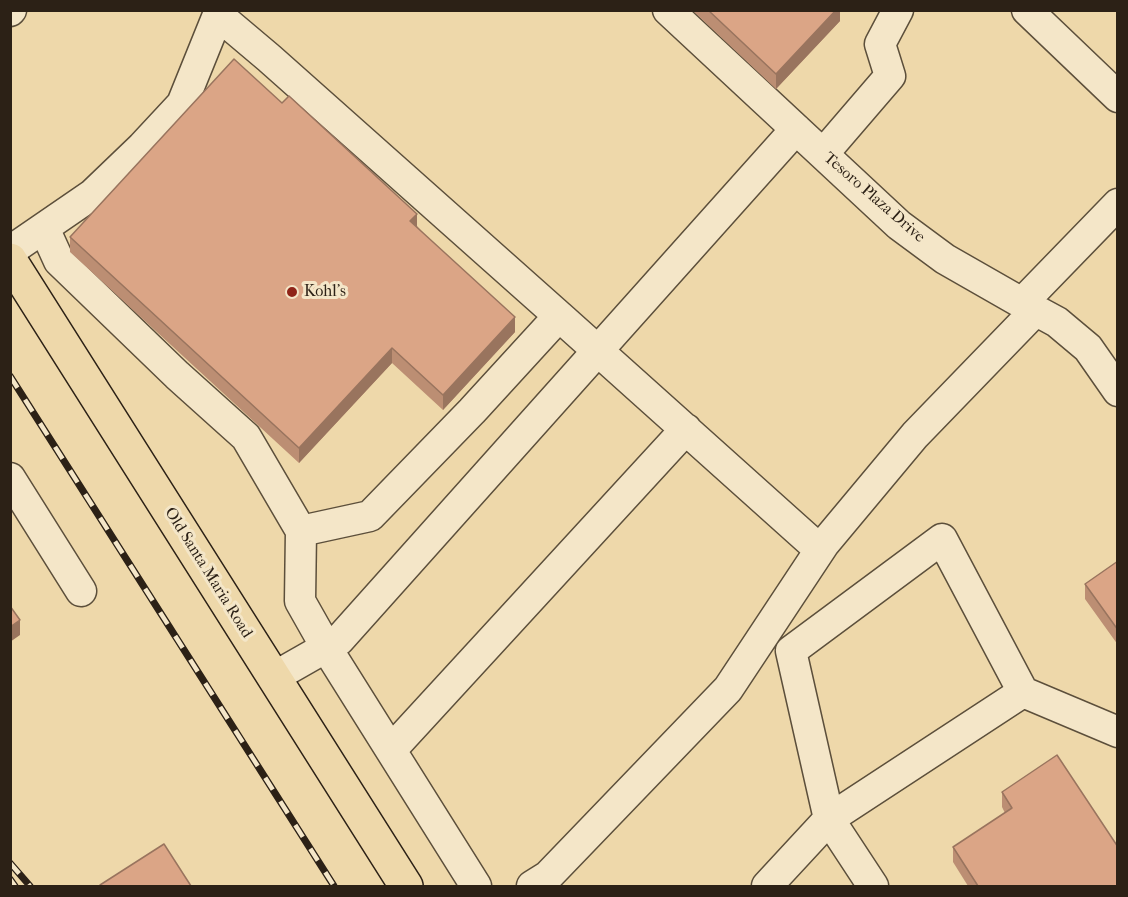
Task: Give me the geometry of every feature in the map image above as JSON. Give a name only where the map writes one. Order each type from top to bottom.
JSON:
[{"type":"main road","name":"Old Santa Maria Road","points":[[10,260],[405,886]]},
{"type":"street","name":"Tesoro Plaza Drive","points":[[668,10],[899,225],[945,259],[1058,322],[1088,348],[1118,391]]},
{"type":"street","points":[[823,154],[890,76],[880,44],[898,10]]},
{"type":"street","points":[[1027,10],[1118,97]]},
{"type":"street","points":[[10,251],[93,194],[182,104],[219,13],[820,550]]},
{"type":"street","points":[[274,677],[339,640],[796,129]]},
{"type":"street","points":[[532,886],[548,876],[728,689],[820,550],[915,435],[1118,204]]},
{"type":"street","points":[[44,228],[59,261],[177,375],[246,437],[301,531],[300,601],[326,647],[476,886]]},
{"type":"street","points":[[301,531],[370,516],[472,411],[559,316]]},
{"type":"street","points":[[391,750],[686,429]]},
{"type":"street","points":[[10,478],[81,591]]},
{"type":"street","points":[[873,886],[829,819],[791,651],[942,539],[1023,692],[1118,732]]},
{"type":"street","points":[[767,886],[829,819],[1023,692]]},
{"type":"building","points":[[708,10],[836,10],[776,74]]},
{"type":"building","name":"Kohl's","points":[[234,59],[282,103],[289,96],[417,214],[410,221],[515,317],[443,395],[392,348],[299,448],[70,237]]},
{"type":"building","points":[[1118,561],[1118,630],[1085,584]]},
{"type":"building","points":[[10,606],[20,620],[10,627]]},
{"type":"building","points":[[1057,755],[1118,847],[1118,886],[978,886],[953,847],[1012,808],[1002,792]]},
{"type":"building","points":[[164,844],[191,886],[100,885]]},
{"type":"railway","points":[[10,376],[334,886]]},
{"type":"railway","points":[[10,863],[30,886]]},
{"type":"railway","points":[[10,879],[15,886]]},
{"type":"place","name":"Kohl's","points":[[292,292]]}]
